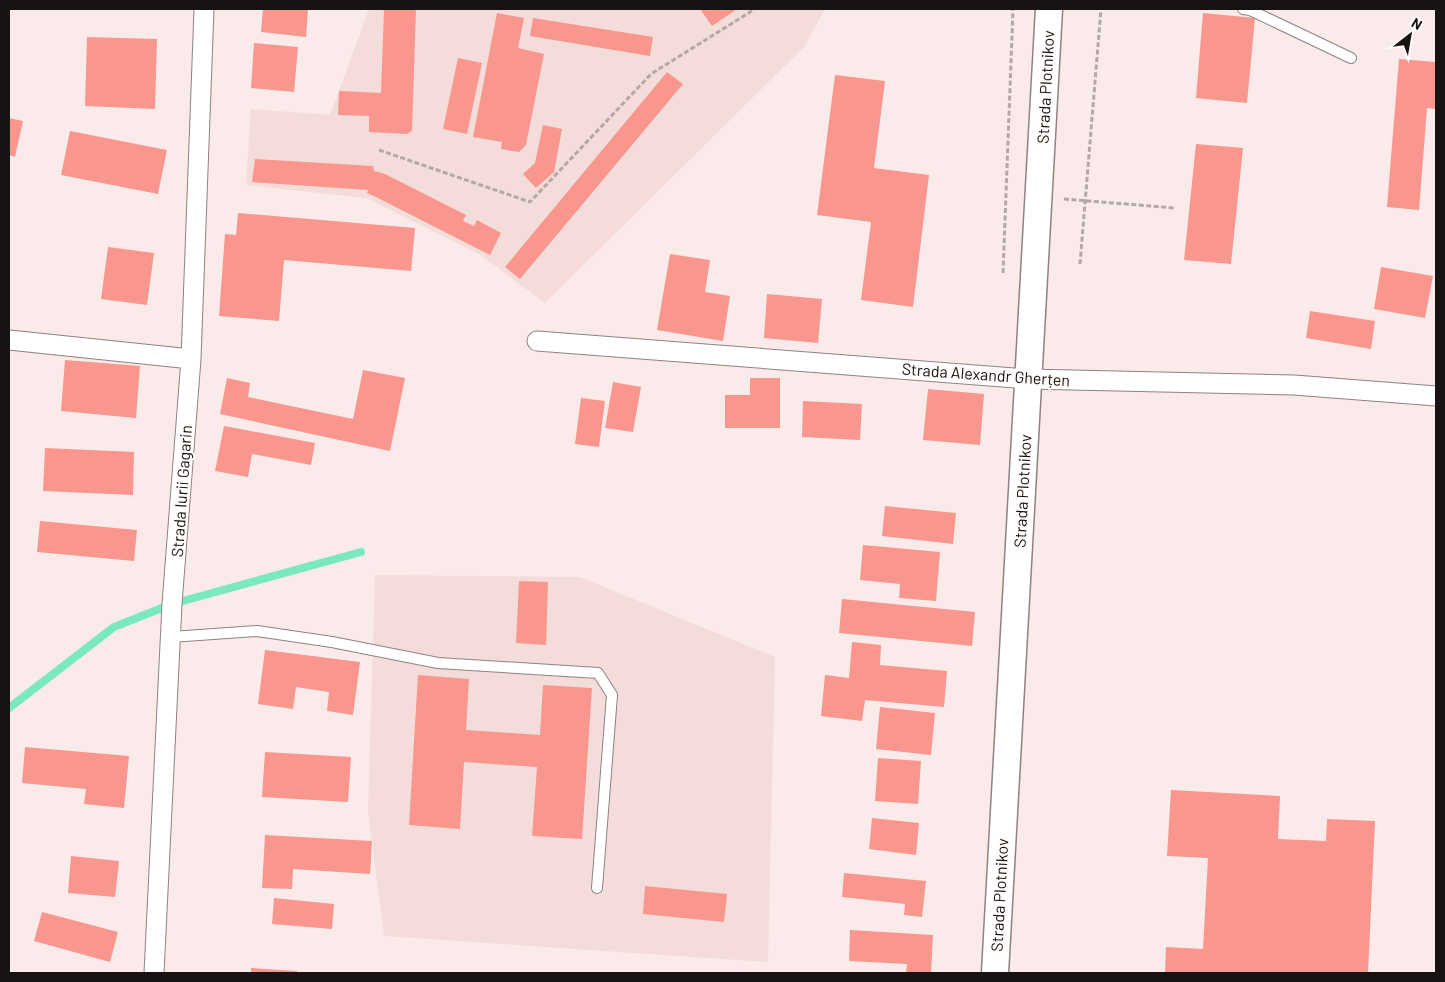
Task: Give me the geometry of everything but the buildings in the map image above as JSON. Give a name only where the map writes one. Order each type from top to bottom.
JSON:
[{"type":"main road","name":"Strada Plotnikov","points":[[995,973],[1050,9]]},
{"type":"street","name":"Strada Iurii Gagarin","points":[[154,973],[172,604],[191,359],[204,9]]},
{"type":"street","points":[[9,340],[191,359]]},
{"type":"street","name":"Strada Alexandr Gherțen","points":[[537,341],[1028,378],[1294,385],[1436,396]]},
{"type":"lane","points":[[1242,9],[1250,10],[1351,58]]},
{"type":"lane","points":[[171,637],[257,631],[332,642],[438,663],[598,673],[612,694],[598,888]]},
{"type":"path","points":[[379,150],[530,202],[651,74],[755,9]]},
{"type":"path","points":[[1003,273],[1013,9]]},
{"type":"path","points":[[1080,264],[1101,9]]},
{"type":"path","points":[[1006,189],[1039,197],[1175,208]]},
{"type":"shaded area","points":[[369,9],[825,9],[804,47],[545,303],[481,255],[366,198],[246,185],[251,109],[330,115]]},
{"type":"shaded area","points":[[375,575],[580,577],[775,657],[768,962],[384,936],[368,812]]},
{"type":"waterway","points":[[9,708],[114,627],[172,604],[361,552]]}]
